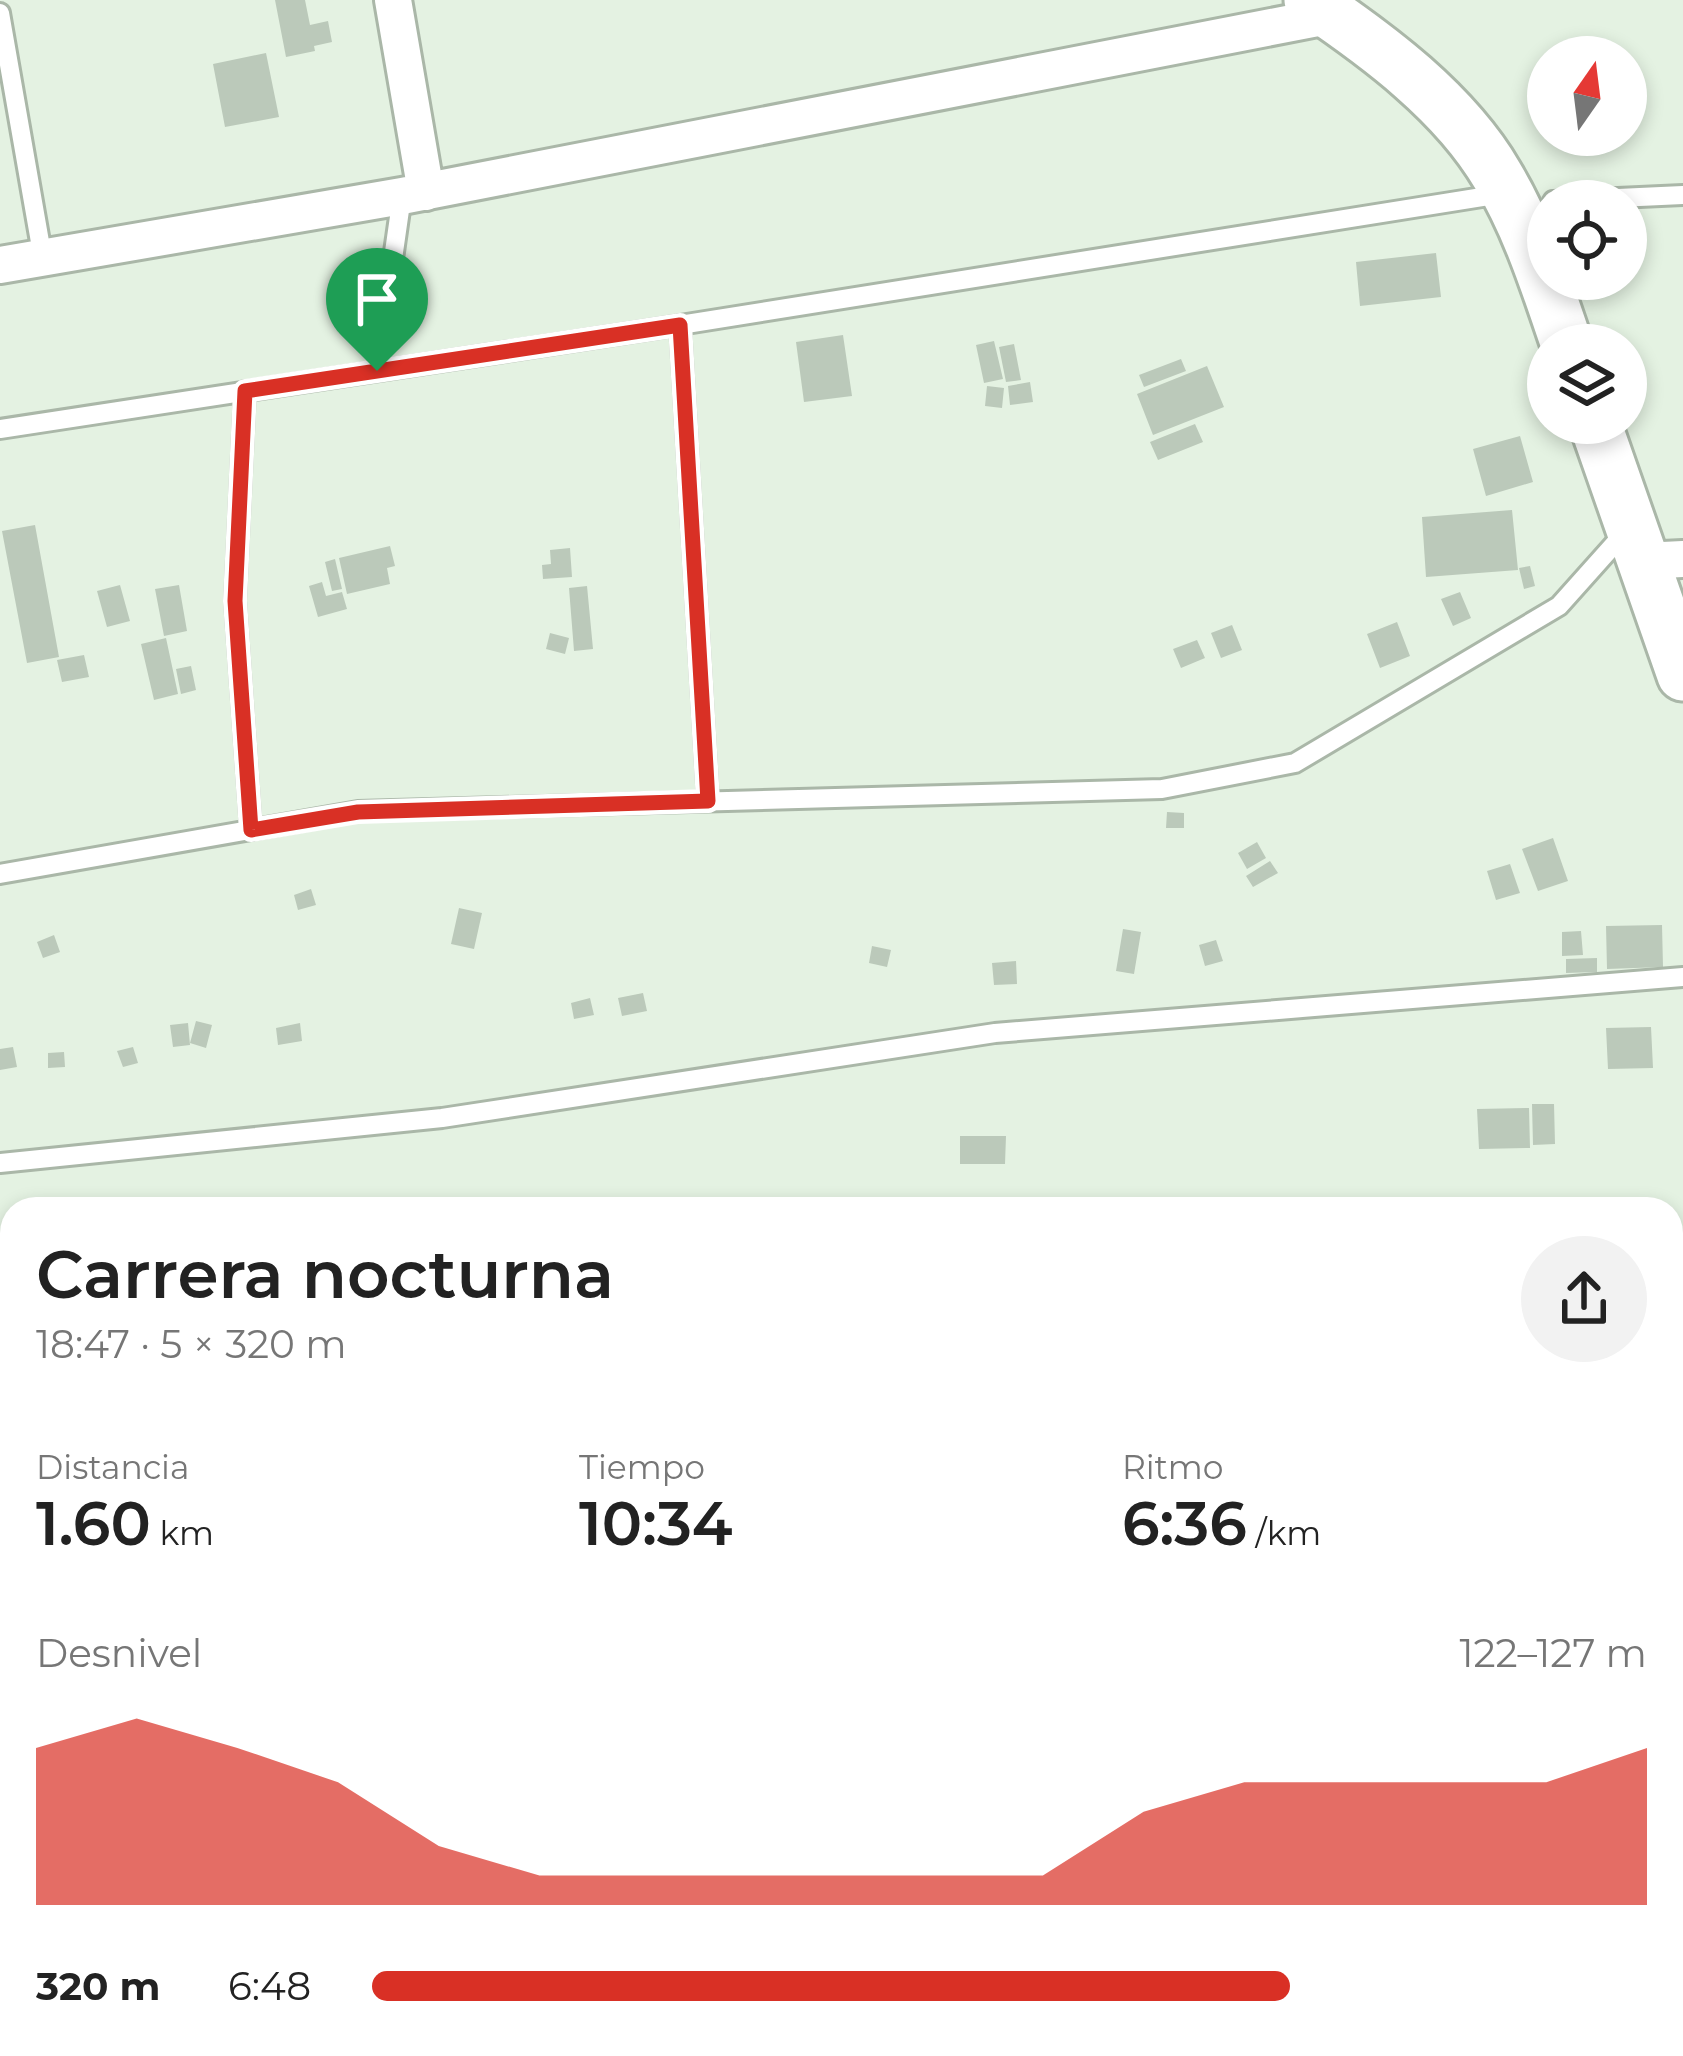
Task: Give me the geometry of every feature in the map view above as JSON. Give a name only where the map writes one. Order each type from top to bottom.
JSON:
[{"type":"main road","points":[[1322,8],[1415,81],[1457,122],[1494,169],[1527,196]]},
{"type":"main road","points":[[1605,444],[1652,548],[1683,675]]},
{"type":"street","points":[[393,0],[414,194]]},
{"type":"street","points":[[0,266],[414,194],[1322,8]]},
{"type":"lane","points":[[0,13],[43,259]]},
{"type":"lane","points":[[377,371],[414,194]]},
{"type":"lane","points":[[1647,196],[1683,195]]},
{"type":"lane","points":[[0,429],[1527,199]]},
{"type":"lane","points":[[680,325],[708,801]]},
{"type":"lane","points":[[245,391],[235,601],[251,830]]},
{"type":"lane","points":[[0,874],[358,812],[1162,789],[1295,763],[1652,548]]},
{"type":"lane","points":[[0,1163],[442,1118],[995,1033],[1683,977]]},
{"type":"building","points":[[275,0],[305,0],[310,25],[328,21],[332,42],[286,57]]},
{"type":"building","points":[[266,53],[279,117],[225,127],[213,64]]},
{"type":"building","points":[[1436,253],[1441,297],[1360,306],[1356,262]]},
{"type":"building","points":[[843,335],[852,396],[804,402],[796,342]]},
{"type":"building","points":[[994,341],[1003,379],[984,383],[976,345]]},
{"type":"building","points":[[1014,344],[1021,380],[1006,382],[999,347]]},
{"type":"building","points":[[1181,359],[1186,371],[1144,387],[1139,375]]},
{"type":"building","points":[[1207,366],[1224,407],[1153,435],[1137,394]]},
{"type":"building","points":[[1030,382],[1033,402],[1010,405],[1008,386]]},
{"type":"building","points":[[987,386],[1004,388],[1002,408],[985,406]]},
{"type":"building","points":[[1195,424],[1203,442],[1158,460],[1150,442]]},
{"type":"building","points":[[1520,436],[1533,482],[1486,496],[1473,449]]},
{"type":"building","points":[[1512,510],[1518,570],[1426,577],[1422,517]]},
{"type":"building","points":[[35,525],[59,657],[27,663],[2,531]]},
{"type":"building","points":[[390,546],[395,566],[387,568],[390,584],[347,594],[339,558]]},
{"type":"building","points":[[570,548],[572,577],[543,579],[542,565],[551,564],[550,550]]},
{"type":"building","points":[[335,559],[342,589],[332,591],[325,562]]},
{"type":"building","points":[[1530,566],[1535,586],[1524,589],[1519,568]]},
{"type":"building","points":[[322,582],[326,596],[342,592],[347,609],[318,617],[309,586]]},
{"type":"building","points":[[120,585],[130,621],[107,627],[97,591]]},
{"type":"building","points":[[179,585],[187,631],[164,636],[155,589]]},
{"type":"building","points":[[587,586],[593,649],[574,651],[569,588]]},
{"type":"building","points":[[1460,592],[1471,618],[1453,626],[1441,599]]},
{"type":"building","points":[[1397,622],[1410,656],[1380,668],[1367,634]]},
{"type":"building","points":[[1232,625],[1242,650],[1221,658],[1211,633]]},
{"type":"building","points":[[550,633],[569,638],[565,654],[546,649]]},
{"type":"building","points":[[166,638],[178,694],[154,700],[141,644]]},
{"type":"building","points":[[1197,640],[1205,658],[1181,668],[1173,649]]},
{"type":"building","points":[[84,655],[89,677],[62,682],[57,660]]},
{"type":"building","points":[[191,666],[196,690],[181,694],[176,669]]},
{"type":"building","points":[[1167,812],[1184,813],[1184,828],[1166,828]]},
{"type":"building","points":[[1553,838],[1568,881],[1538,891],[1522,849]]},
{"type":"building","points":[[1257,842],[1266,858],[1247,869],[1238,853]]},
{"type":"building","points":[[1270,861],[1278,873],[1253,887],[1246,876]]},
{"type":"building","points":[[1510,864],[1520,893],[1496,900],[1487,871]]},
{"type":"building","points":[[311,889],[316,905],[298,910],[294,895]]},
{"type":"building","points":[[459,908],[482,913],[474,949],[451,944]]},
{"type":"building","points":[[1662,925],[1663,967],[1607,969],[1606,926]]},
{"type":"building","points":[[1123,929],[1141,932],[1134,974],[1116,971]]},
{"type":"building","points":[[1581,931],[1583,955],[1562,956],[1562,932]]},
{"type":"building","points":[[54,935],[60,952],[43,958],[37,942]]},
{"type":"building","points":[[1216,940],[1223,961],[1205,966],[1199,945]]},
{"type":"building","points":[[872,946],[891,950],[887,967],[869,963]]},
{"type":"building","points":[[1597,958],[1597,972],[1566,973],[1566,959]]},
{"type":"building","points":[[1016,961],[1017,984],[994,985],[992,963]]},
{"type":"building","points":[[643,993],[647,1011],[622,1016],[618,998]]},
{"type":"building","points":[[590,998],[594,1015],[574,1019],[571,1003]]},
{"type":"building","points":[[196,1021],[212,1025],[206,1048],[190,1043]]},
{"type":"building","points":[[188,1023],[190,1045],[173,1047],[170,1025]]},
{"type":"building","points":[[300,1023],[302,1041],[278,1045],[276,1028]]},
{"type":"building","points":[[1651,1027],[1653,1068],[1608,1069],[1606,1028]]},
{"type":"building","points":[[13,1047],[17,1067],[0,1070],[0,1049]]},
{"type":"building","points":[[133,1047],[138,1063],[123,1067],[117,1051]]},
{"type":"building","points":[[64,1052],[65,1067],[48,1068],[48,1053]]},
{"type":"building","points":[[1532,1104],[1554,1104],[1555,1144],[1533,1145]]},
{"type":"building","points":[[1529,1108],[1530,1148],[1479,1149],[1477,1109]]},
{"type":"building","points":[[960,1136],[1006,1136],[1005,1164],[960,1164]]},
{"type":"route","points":[[680,325],[708,801],[358,812],[251,830],[235,601],[245,391],[377,371],[680,325]]}]
